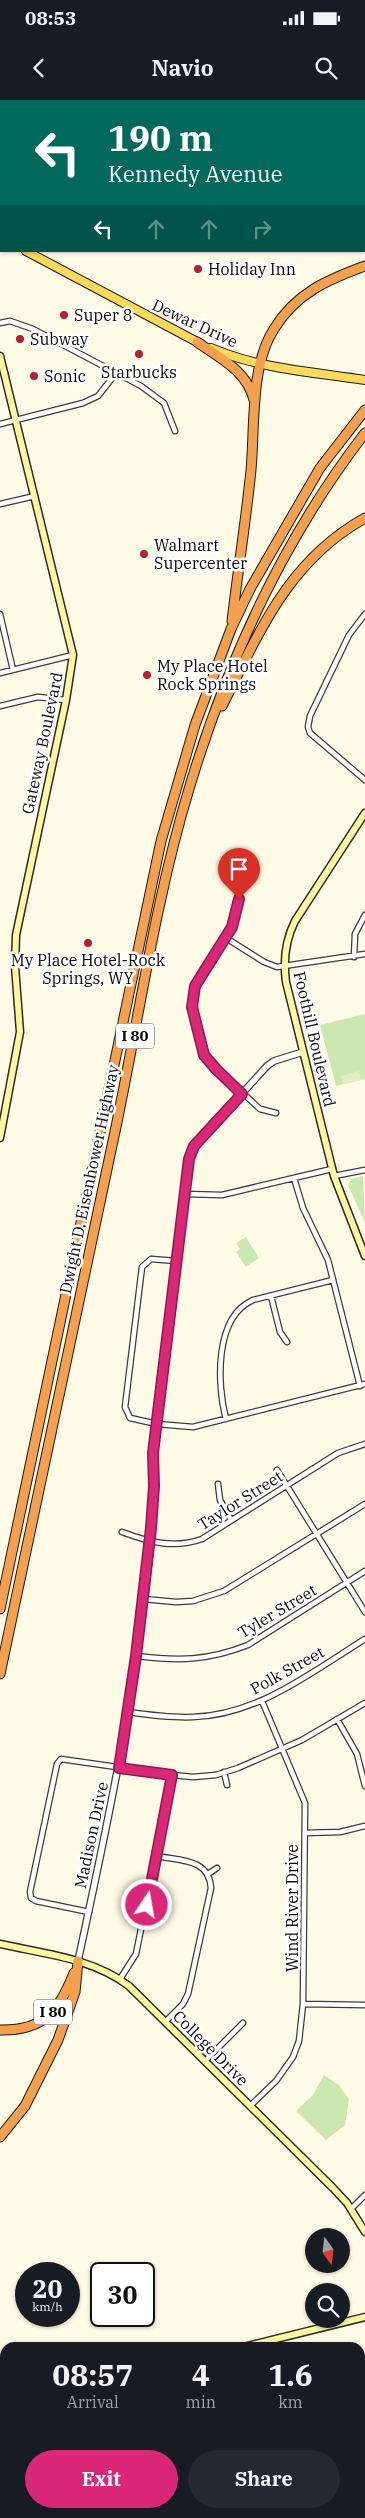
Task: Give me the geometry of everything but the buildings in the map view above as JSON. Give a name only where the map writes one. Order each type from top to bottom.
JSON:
[{"type":"highway","points":[[231,629],[251,470],[260,365],[274,329],[294,303],[325,281],[365,266]]},
{"type":"highway","points":[[197,342],[242,375],[252,391],[255,407]]},
{"type":"highway","name":"Dwight D. Eisenhower Highway","points":[[0,1609],[161,841],[195,725],[231,629],[250,589],[320,468],[365,410]]},
{"type":"highway","name":"Dwight D. Eisenhower Highway","points":[[0,1674],[136,1033],[161,899],[188,790],[232,663],[268,588],[305,523],[365,432]]},
{"type":"highway","points":[[207,735],[270,611],[290,581],[316,553],[344,530],[365,518]]},
{"type":"highway","name":"I 80","points":[[0,1592],[16,1535]]},
{"type":"highway","points":[[0,2137],[25,2106],[58,2040],[75,1992],[78,1961]]},
{"type":"highway","name":"I 80","points":[[0,2030],[16,2030],[36,2025],[53,2013],[65,1995],[78,1961]]},
{"type":"main road","name":"Dewar Drive","points":[[28,252],[197,342],[230,356],[260,365],[365,380]]},
{"type":"main road","name":"Gateway Boulevard","points":[[0,356],[73,655],[66,700],[16,935],[15,966],[20,1032],[0,1138]]},
{"type":"main road","name":"Foothill Boulevard","points":[[365,813],[295,921],[288,937],[285,967],[286,982],[332,1169],[365,1256]]},
{"type":"main road","name":"College Drive","points":[[0,1944],[78,1961],[101,1968],[120,1979],[166,2022],[333,2188],[365,2232]]},
{"type":"main road","points":[[263,2342],[365,2317]]},
{"type":"street","points":[[0,323],[10,321],[24,325],[141,386],[164,403],[176,431]]},
{"type":"street","points":[[0,424],[91,399],[104,390],[116,372]]},
{"type":"street","points":[[0,504],[35,496]]},
{"type":"street","points":[[0,614],[13,670]]},
{"type":"street","points":[[365,614],[346,641],[310,716],[308,727],[314,737],[365,780]]},
{"type":"street","points":[[0,673],[73,655]]},
{"type":"street","points":[[0,706],[38,697],[66,700]]},
{"type":"street","points":[[238,888],[238,911],[226,938],[195,986],[192,1007],[204,1055],[216,1069],[260,1109],[276,1113]]},
{"type":"street","points":[[354,957],[355,934],[365,915]]},
{"type":"street","points":[[226,938],[264,962],[277,967],[365,954]]},
{"type":"street","name":"Madison Drive","points":[[78,1961],[119,1768],[136,1656],[150,1542],[157,1424],[189,1159],[194,1146],[261,1072],[274,1061],[303,1052]]},
{"type":"street","points":[[184,1194],[222,1196],[332,1169]]},
{"type":"street","points":[[334,1176],[365,1170]]},
{"type":"street","points":[[176,1262],[155,1259],[148,1261],[142,1267],[126,1412],[134,1420],[193,1427],[362,1385],[325,1250],[303,1208],[294,1178]]},
{"type":"street","points":[[226,1419],[219,1390],[227,1326],[234,1314],[246,1303],[333,1280]]},
{"type":"street","points":[[271,1296],[280,1332],[286,1342]]},
{"type":"street","name":"Taylor Street","points":[[122,1532],[150,1542],[178,1545],[202,1539],[338,1453],[365,1444]]},
{"type":"street","points":[[277,1470],[365,1612]]},
{"type":"street","points":[[218,1484],[220,1500],[231,1520]]},
{"type":"street","points":[[143,1599],[176,1602],[208,1598],[224,1591],[365,1504]]},
{"type":"street","name":"Tyler Street","points":[[136,1656],[183,1660],[227,1653],[248,1645],[365,1571]]},
{"type":"street","name":"Polk Street","points":[[128,1712],[193,1718],[218,1715],[262,1701],[365,1639]]},
{"type":"street","name":"Wind River Drive","points":[[250,2106],[276,2081],[293,2057],[299,2041],[303,2004],[305,1803],[262,1701]]},
{"type":"street","points":[[89,1912],[36,1901],[31,1898],[30,1892],[56,1764],[61,1759],[193,1777],[224,1772],[302,1740],[365,1703]]},
{"type":"street","points":[[337,1719],[355,1749],[365,1786]]},
{"type":"street","points":[[224,1772],[228,1785]]},
{"type":"street","points":[[120,1979],[136,1954],[172,1775]]},
{"type":"street","points":[[305,1833],[340,1832],[365,1826]]},
{"type":"street","points":[[157,1856],[197,1864],[205,1869],[208,1874],[211,1888],[188,1994],[183,2004],[166,2022]]},
{"type":"street","points":[[208,1874],[217,1868]]},
{"type":"street","points":[[303,2004],[365,2005]]},
{"type":"street","points":[[205,2061],[243,2023]]},
{"type":"street","points":[[350,2209],[365,2195]]},
{"type":"green space","points":[[365,1014],[365,1079],[336,1086],[320,1025]]},
{"type":"green space","points":[[359,1071],[361,1080],[343,1084],[341,1076]]},
{"type":"green space","points":[[363,1176],[365,1223],[348,1185],[351,1179]]},
{"type":"green space","points":[[246,1237],[259,1258],[246,1267],[236,1252],[240,1249],[236,1243]]},
{"type":"green space","points":[[324,2075],[339,2085],[349,2099],[345,2125],[326,2140],[296,2111],[313,2095]]},
{"type":"place","name":"Holiday Inn","points":[[198,269]]},
{"type":"place","name":"Super 8","points":[[64,315]]},
{"type":"place","name":"Subway","points":[[20,339]]},
{"type":"place","name":"Starbucks","points":[[139,354]]},
{"type":"place","name":"Sonic","points":[[34,376]]},
{"type":"place","name":"Walmart Supercenter","points":[[144,554]]},
{"type":"place","name":"My Place Hotel Rock Springs","points":[[147,675]]},
{"type":"place","name":"My Place Hotel-Rock Springs, WY","points":[[88,943]]},
{"type":"route","points":[[147,1905],[172,1775],[119,1768],[140,1628],[154,1502],[153,1453],[187,1168],[194,1146],[242,1094],[208,1062],[204,1055],[192,1000],[195,986],[236,919],[239,899]]}]
